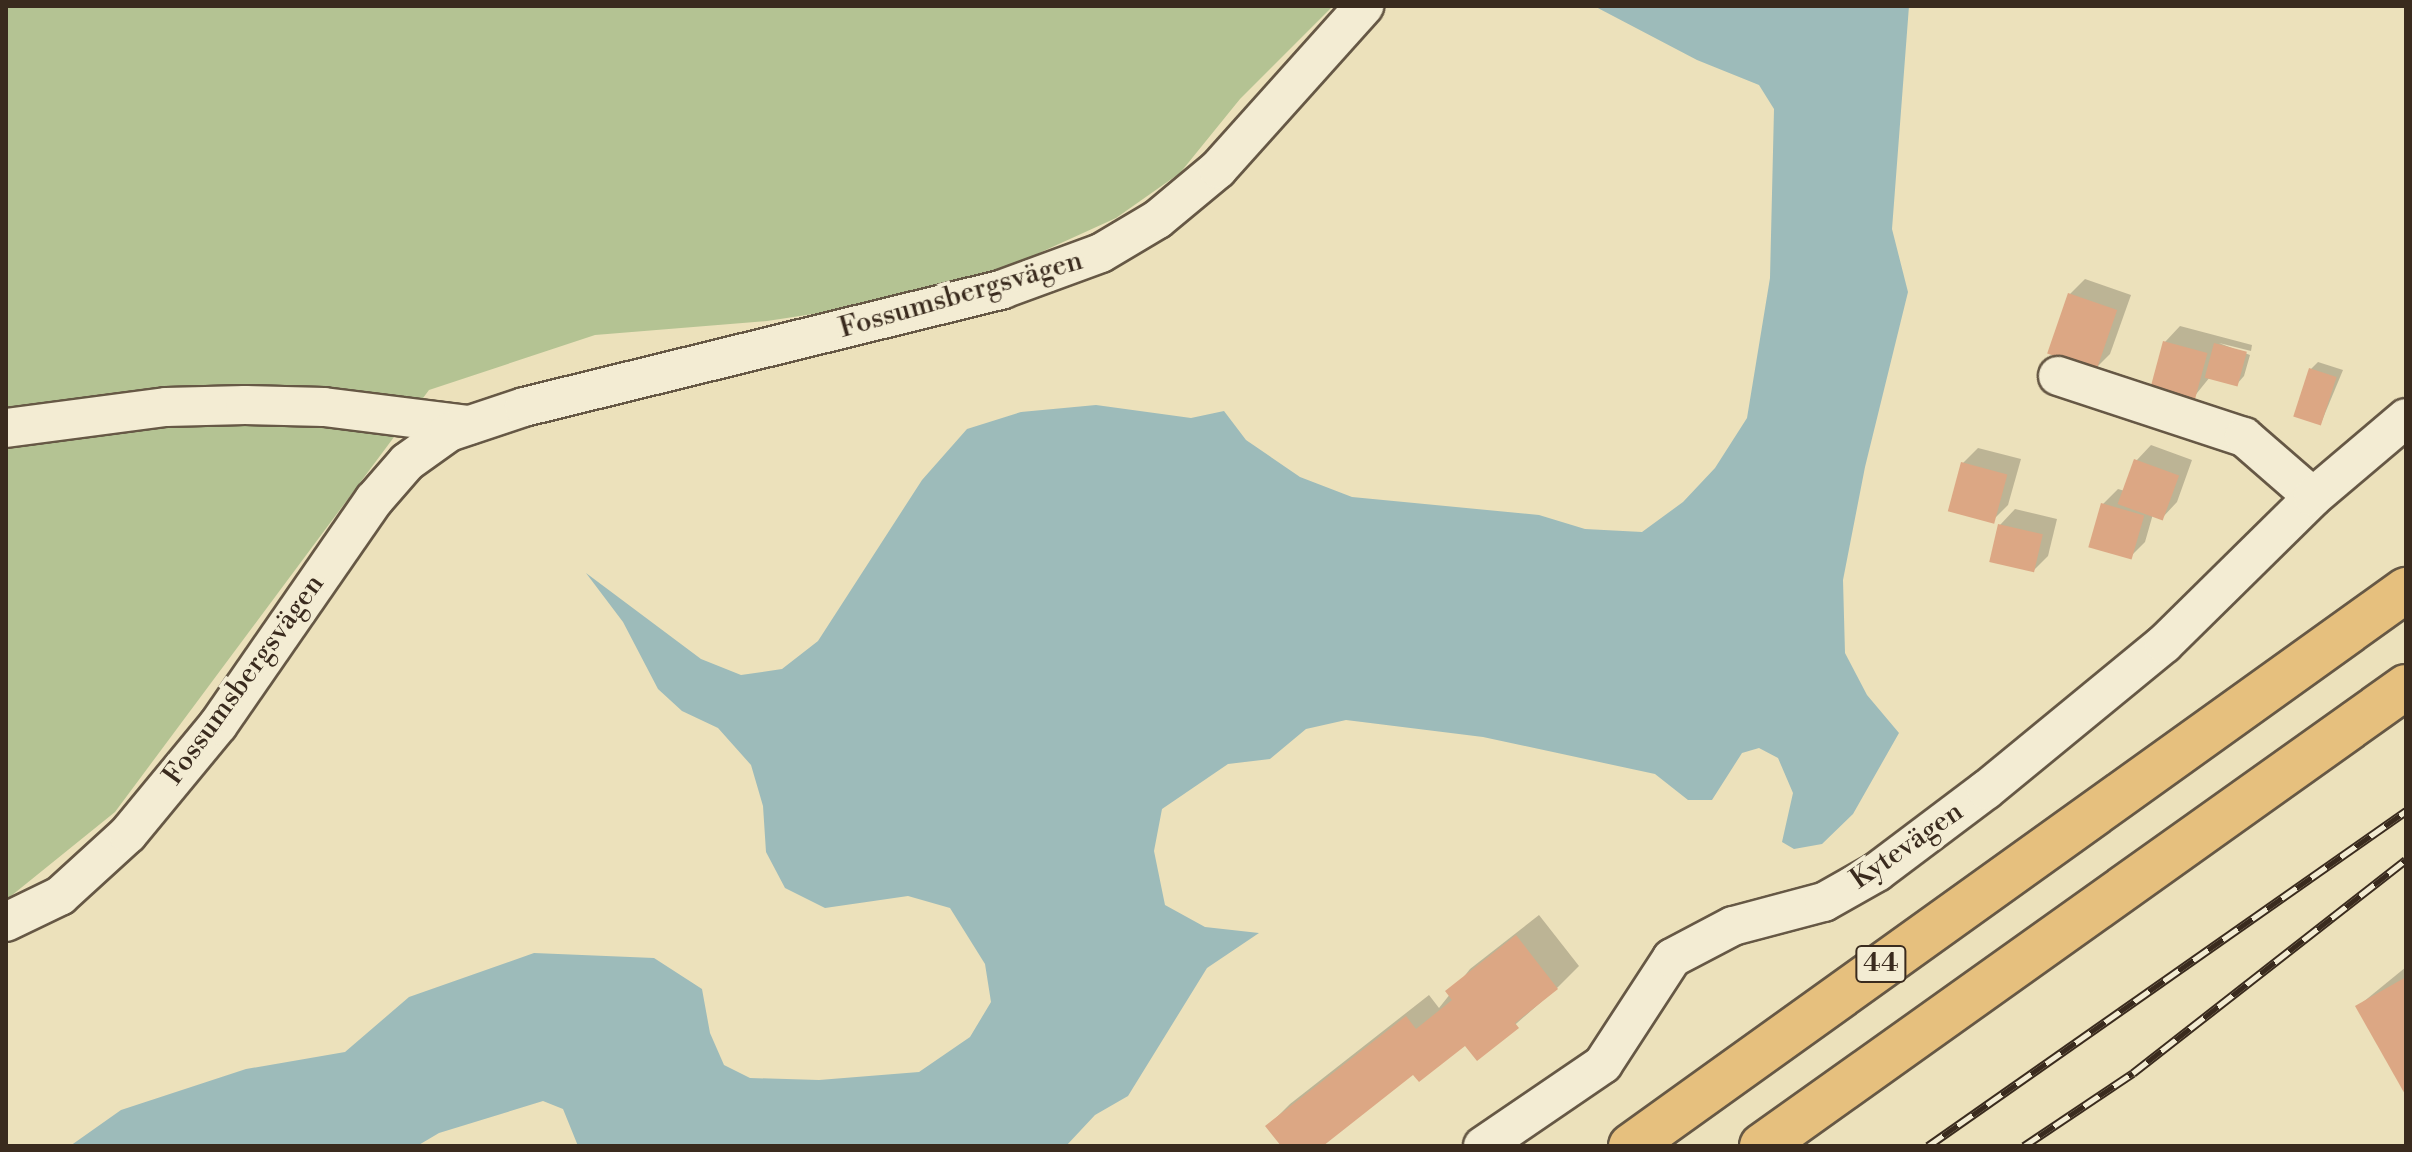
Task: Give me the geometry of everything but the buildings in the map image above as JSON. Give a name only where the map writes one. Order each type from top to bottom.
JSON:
[{"type":"highway","name":"44","points":[[1631,1146],[2406,590]]},
{"type":"highway","points":[[1762,1146],[2406,687]]},
{"type":"street","name":"Fossumsbergsvägen","points":[[6,922],[60,896],[128,834],[218,725],[374,500],[407,462],[449,432],[524,407],[1003,289],[1101,253],[1158,219],[1218,169],[1364,6]]},
{"type":"street","points":[[2058,376],[2244,437],[2313,497]]},
{"type":"street","name":"Fossumsbergsvägen","points":[[6,428],[166,407],[245,405],[324,407],[469,425]]},
{"type":"street","name":"Kytevägen","points":[[1483,1146],[1603,1064],[1672,958],[1733,926],[1824,902],[1877,872],[2164,644],[2313,497],[2406,418]]},
{"type":"green space","points":[[6,6],[1333,6],[1240,99],[1180,173],[1116,218],[1015,264],[892,302],[767,321],[595,335],[429,390],[115,812],[6,900]]},
{"type":"water","points":[[1594,6],[1909,6],[1892,229],[1908,292],[1865,467],[1843,580],[1845,653],[1867,695],[1899,733],[1853,814],[1822,844],[1794,849],[1782,842],[1793,793],[1778,758],[1759,748],[1742,753],[1712,800],[1688,800],[1655,774],[1483,737],[1346,720],[1306,729],[1270,759],[1228,764],[1162,809],[1154,851],[1165,905],[1205,927],[1259,933],[1207,968],[1128,1096],[1095,1115],[1066,1146],[578,1146],[563,1109],[543,1101],[439,1133],[417,1146],[70,1146],[121,1110],[246,1069],[345,1052],[409,997],[534,953],[654,958],[702,989],[710,1033],[724,1065],[750,1078],[819,1080],[919,1072],[970,1037],[991,1002],[985,964],[950,908],[908,896],[825,908],[785,888],[766,852],[763,806],[751,765],[718,728],[682,711],[658,689],[623,622],[586,573],[701,659],[741,675],[782,669],[818,641],[922,480],[967,429],[1021,412],[1096,405],[1191,418],[1224,411],[1246,440],[1300,477],[1352,497],[1539,515],[1585,529],[1642,532],[1683,502],[1715,468],[1747,418],[1770,278],[1774,109],[1759,85],[1697,60]]},
{"type":"railway","points":[[1928,1146],[2406,811]]},
{"type":"railway","points":[[2024,1146],[2133,1073],[2406,860]]}]
